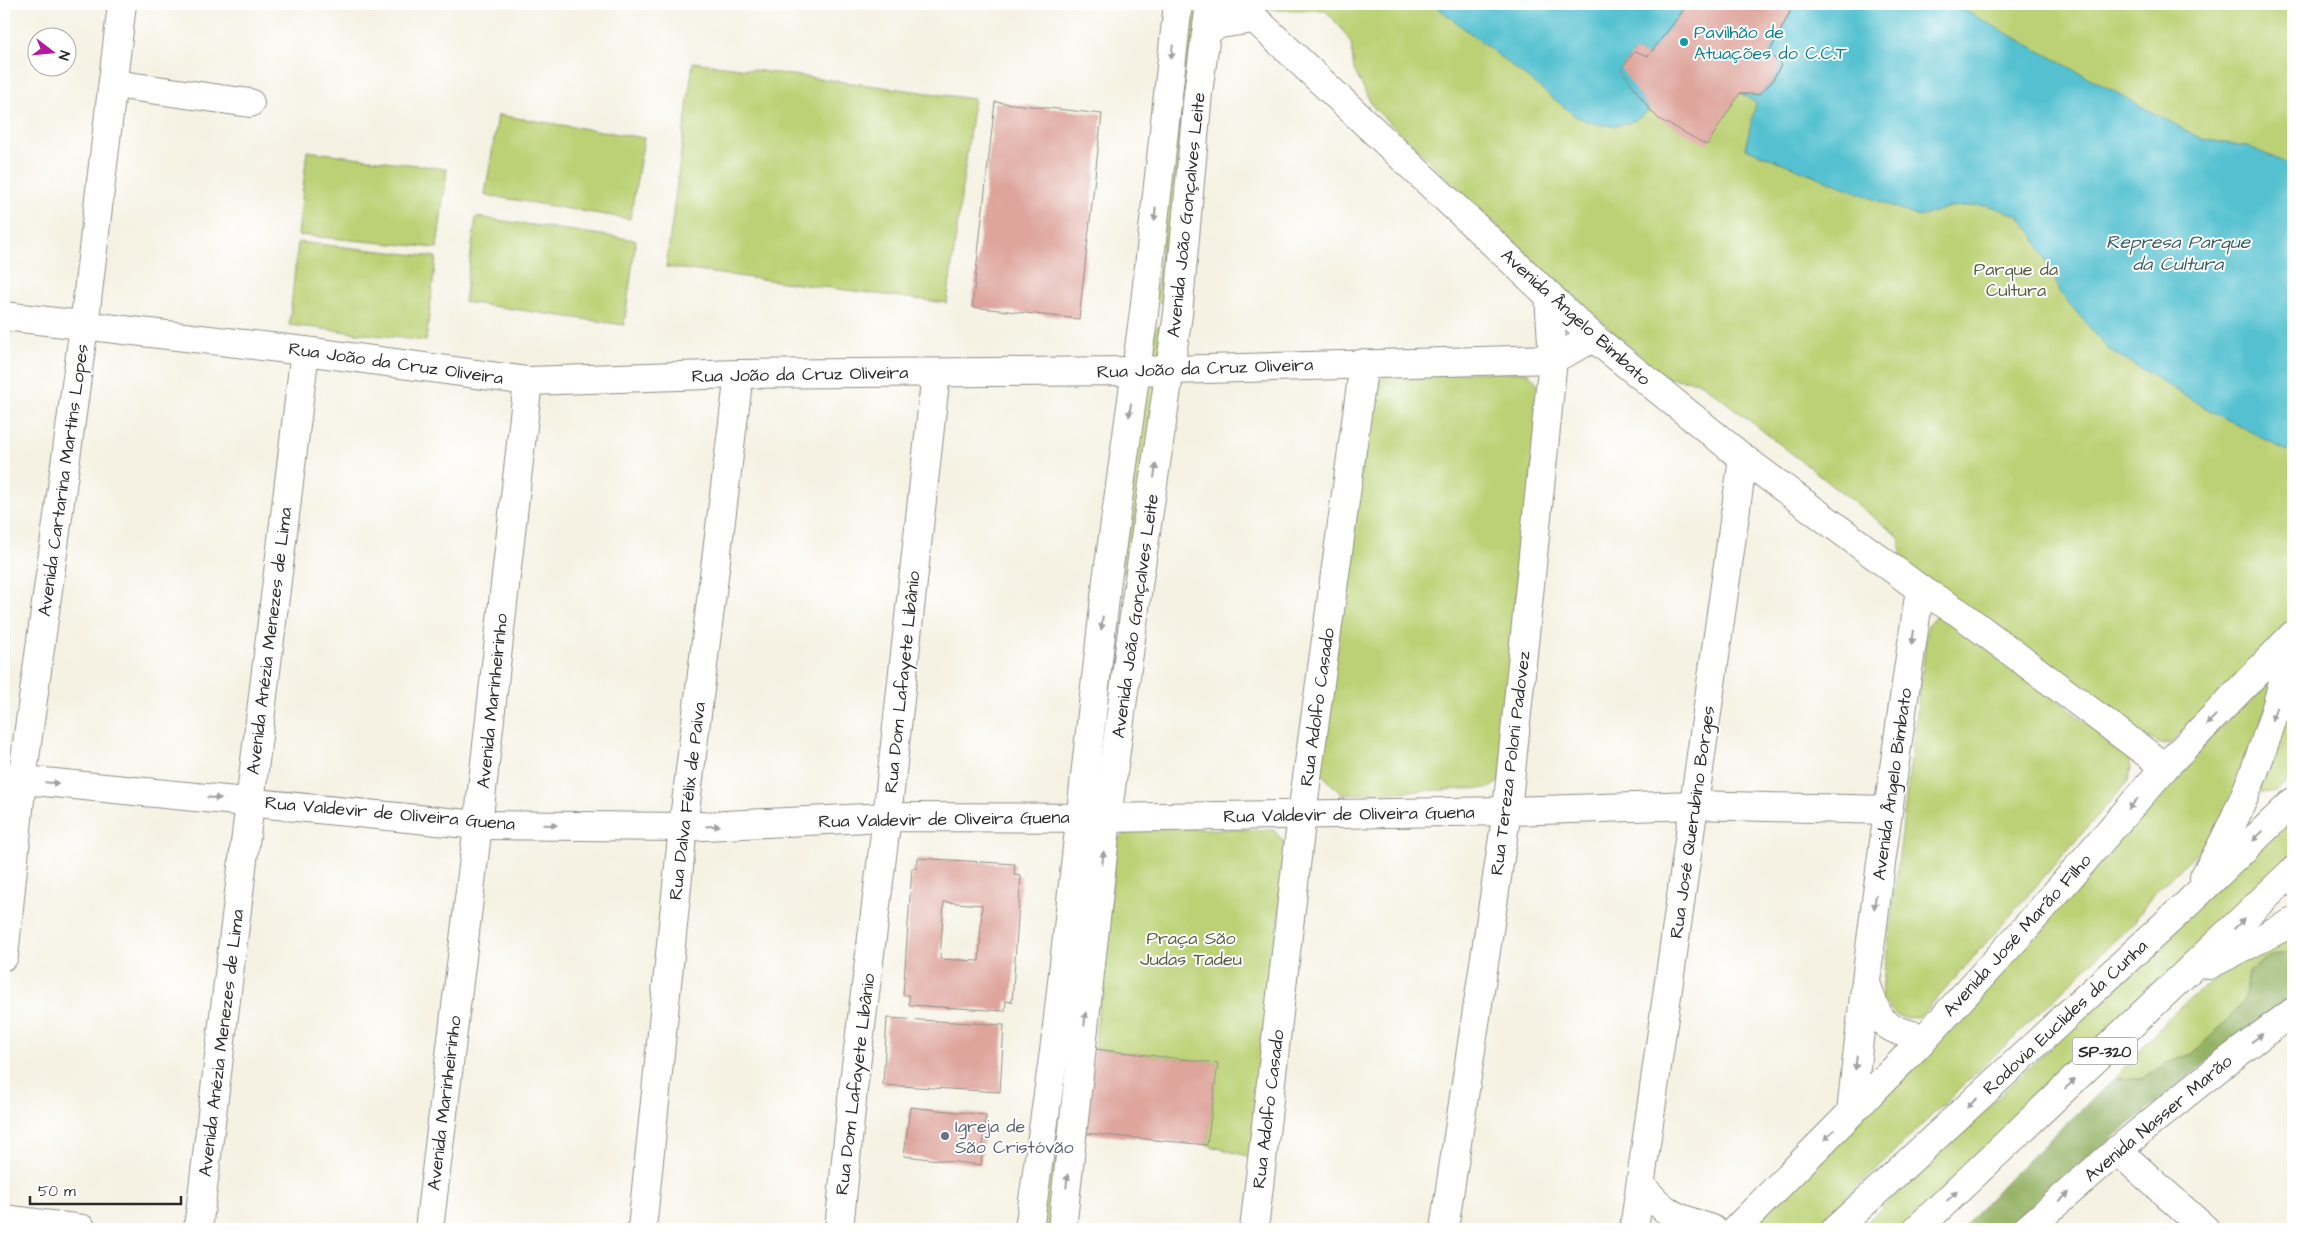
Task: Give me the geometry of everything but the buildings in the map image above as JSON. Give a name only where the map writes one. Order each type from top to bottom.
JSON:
[{"type":"main road","name":"Avenida Cartarina Martins Lopes","points":[[4,956],[13,779],[84,326],[122,4]]},
{"type":"main road","name":"Avenida João Gonçalves Leite","points":[[1029,1229],[1055,1044],[1107,580],[1144,312],[1178,4]]},
{"type":"main road","name":"Avenida Ângelo Bimbato","points":[[1208,17],[1220,24],[1246,11],[1594,338],[1743,458],[1920,589],[1958,612],[2165,767]]},
{"type":"main road","name":"Avenida João Gonçalves Leite","points":[[1062,1229],[1108,818],[1138,586],[1178,314],[1198,93],[1208,17]]},
{"type":"main road","points":[[114,84],[250,103]]},
{"type":"main road","name":"Rua Tereza Poloni Padovez","points":[[1444,1229],[1507,812],[1554,359],[1549,294]]},
{"type":"main road","points":[[1144,312],[1178,314]]},
{"type":"main road","name":"Rua João da Cruz Oliveira","points":[[4,316],[305,351],[528,381],[739,374],[1135,371],[1554,359],[1594,338]]},
{"type":"main road","name":"Avenida Anézia Menezes de Lima","points":[[198,1229],[305,351]]},
{"type":"main road","name":"Rua Adolfo Casado","points":[[1254,1229],[1302,814],[1364,363]]},
{"type":"main road","name":"Rua Dom Lafayete Libânio","points":[[839,1229],[854,1080],[887,817],[936,373]]},
{"type":"main road","name":"Rua Dalva Félix de Paiva","points":[[642,1229],[682,827],[739,374]]},
{"type":"main road","name":"Avenida Marinheirinho","points":[[428,1229],[478,824],[528,381]]},
{"type":"main road","name":"Rua José Querubino Borges","points":[[1634,1229],[1642,1186],[1743,458]]},
{"type":"main road","points":[[1107,580],[1138,586]]},
{"type":"main road","name":"Avenida Ângelo Bimbato","points":[[1852,1113],[1865,979],[1887,810],[1920,589]]},
{"type":"main road","name":"Avenida José Marão Filho","points":[[1736,1229],[1925,1038],[2021,933],[2165,767],[2293,635]]},
{"type":"main road","points":[[2188,904],[2215,859],[2239,807],[2274,715],[2293,651]]},
{"type":"main road","name":"Rua Valdevir de Oliveira Guena","points":[[13,779],[478,824],[682,827],[887,817],[1108,818],[1507,812],[1694,805],[1887,810]]},
{"type":"main road","name":"Rodovia Euclides da Cunha","points":[[1836,1229],[2188,904],[2293,802]]},
{"type":"main road","name":"SP-320","points":[[1917,1229],[2293,872]]},
{"type":"main road","points":[[2179,981],[2293,922]]},
{"type":"main road","name":"Avenida Ângelo Bimbato","points":[[1865,979],[1876,1013],[1892,1030],[1925,1038]]},
{"type":"main road","name":"Avenida Nasser Marão","points":[[2027,1229],[2116,1150],[2238,1052],[2293,1012]]},
{"type":"main road","points":[[1055,1044],[1082,1046]]},
{"type":"main road","points":[[2116,1150],[2205,1229]]},
{"type":"main road","points":[[1642,1186],[1654,1201],[1672,1216],[1712,1229]]},
{"type":"main road","points":[[4,1219],[82,1229]]},
{"type":"green space","points":[[1186,4],[1204,4],[1193,70],[1183,68]]},
{"type":"green space","name":"Parque da Cultura","points":[[1255,4],[2293,4],[2293,624],[2172,743],[2161,744],[2113,721],[1902,561],[1899,537],[1700,382],[1667,378],[1549,275],[1373,107],[1354,70],[1351,43],[1325,10],[1279,10]]},
{"type":"green space","points":[[693,62],[974,99],[947,303],[666,267]]},
{"type":"green space","points":[[1181,104],[1190,105],[1168,303],[1159,302],[1156,297],[1177,110]]},
{"type":"green space","points":[[498,115],[644,138],[630,219],[485,195]]},
{"type":"green space","points":[[307,151],[447,169],[437,248],[298,235]]},
{"type":"green space","points":[[476,217],[636,240],[624,325],[464,302]]},
{"type":"green space","points":[[298,242],[436,257],[426,341],[289,325]]},
{"type":"green space","points":[[1158,326],[1165,326],[1163,359],[1149,358],[1153,332]]},
{"type":"green space","points":[[1527,372],[1540,386],[1500,781],[1489,788],[1341,794],[1320,772],[1372,385],[1391,373]]},
{"type":"green space","points":[[1160,377],[1127,573],[1121,572],[1146,381]]},
{"type":"green space","points":[[1937,616],[1951,616],[2127,755],[2131,767],[2128,781],[1922,1016],[1908,1018],[1898,1016],[1881,999],[1928,624]]},
{"type":"green space","points":[[2283,667],[2223,829],[2154,893],[2134,922],[1813,1229],[1746,1229],[2029,939],[2251,694]]},
{"type":"green space","points":[[2293,678],[2293,777],[2277,791],[2262,793],[2260,785]]},
{"type":"green space","points":[[2293,815],[2293,860],[1901,1229],[1860,1229]]},
{"type":"green space","name":"Praça São Judas Tadeu","points":[[1131,828],[1274,830],[1287,847],[1254,1158],[1207,1145],[1217,1063],[1094,1049],[1117,840]]},
{"type":"green space","points":[[2293,930],[2293,950],[2268,957],[2248,971],[2245,998],[2229,1019],[2192,1054],[2167,1063],[2142,1079],[2115,1078],[2173,1013],[2230,966]]},
{"type":"green space","points":[[2293,950],[2293,996],[2148,1109],[2008,1229],[1961,1229],[2010,1177],[2115,1078],[2142,1079],[2167,1063],[2192,1054],[2229,1019],[2245,998],[2248,971],[2268,957]]},
{"type":"green space","points":[[1071,1058],[1054,1229],[1039,1229],[1059,1060]]},
{"type":"water","points":[[1433,4],[1684,4],[1686,7],[1648,56],[1635,51],[1622,68],[1650,110],[1641,117],[1615,126],[1596,124],[1577,117]]},
{"type":"water","name":"Represa Parque da Cultura","points":[[1794,4],[1953,4],[2202,139],[2247,146],[2293,166],[2293,454],[2209,410],[2108,349],[2062,295],[2032,232],[2017,215],[1987,205],[1950,207],[1919,217],[1745,148],[1756,103],[1740,93],[1758,95],[1771,83],[1781,65],[1769,53]]},
{"type":"place","name":"Pavilhão de Atuações do C.C.T","points":[[1684,42]]},
{"type":"place","name":"Igreja de São Cristóvão","points":[[945,1136]]}]
